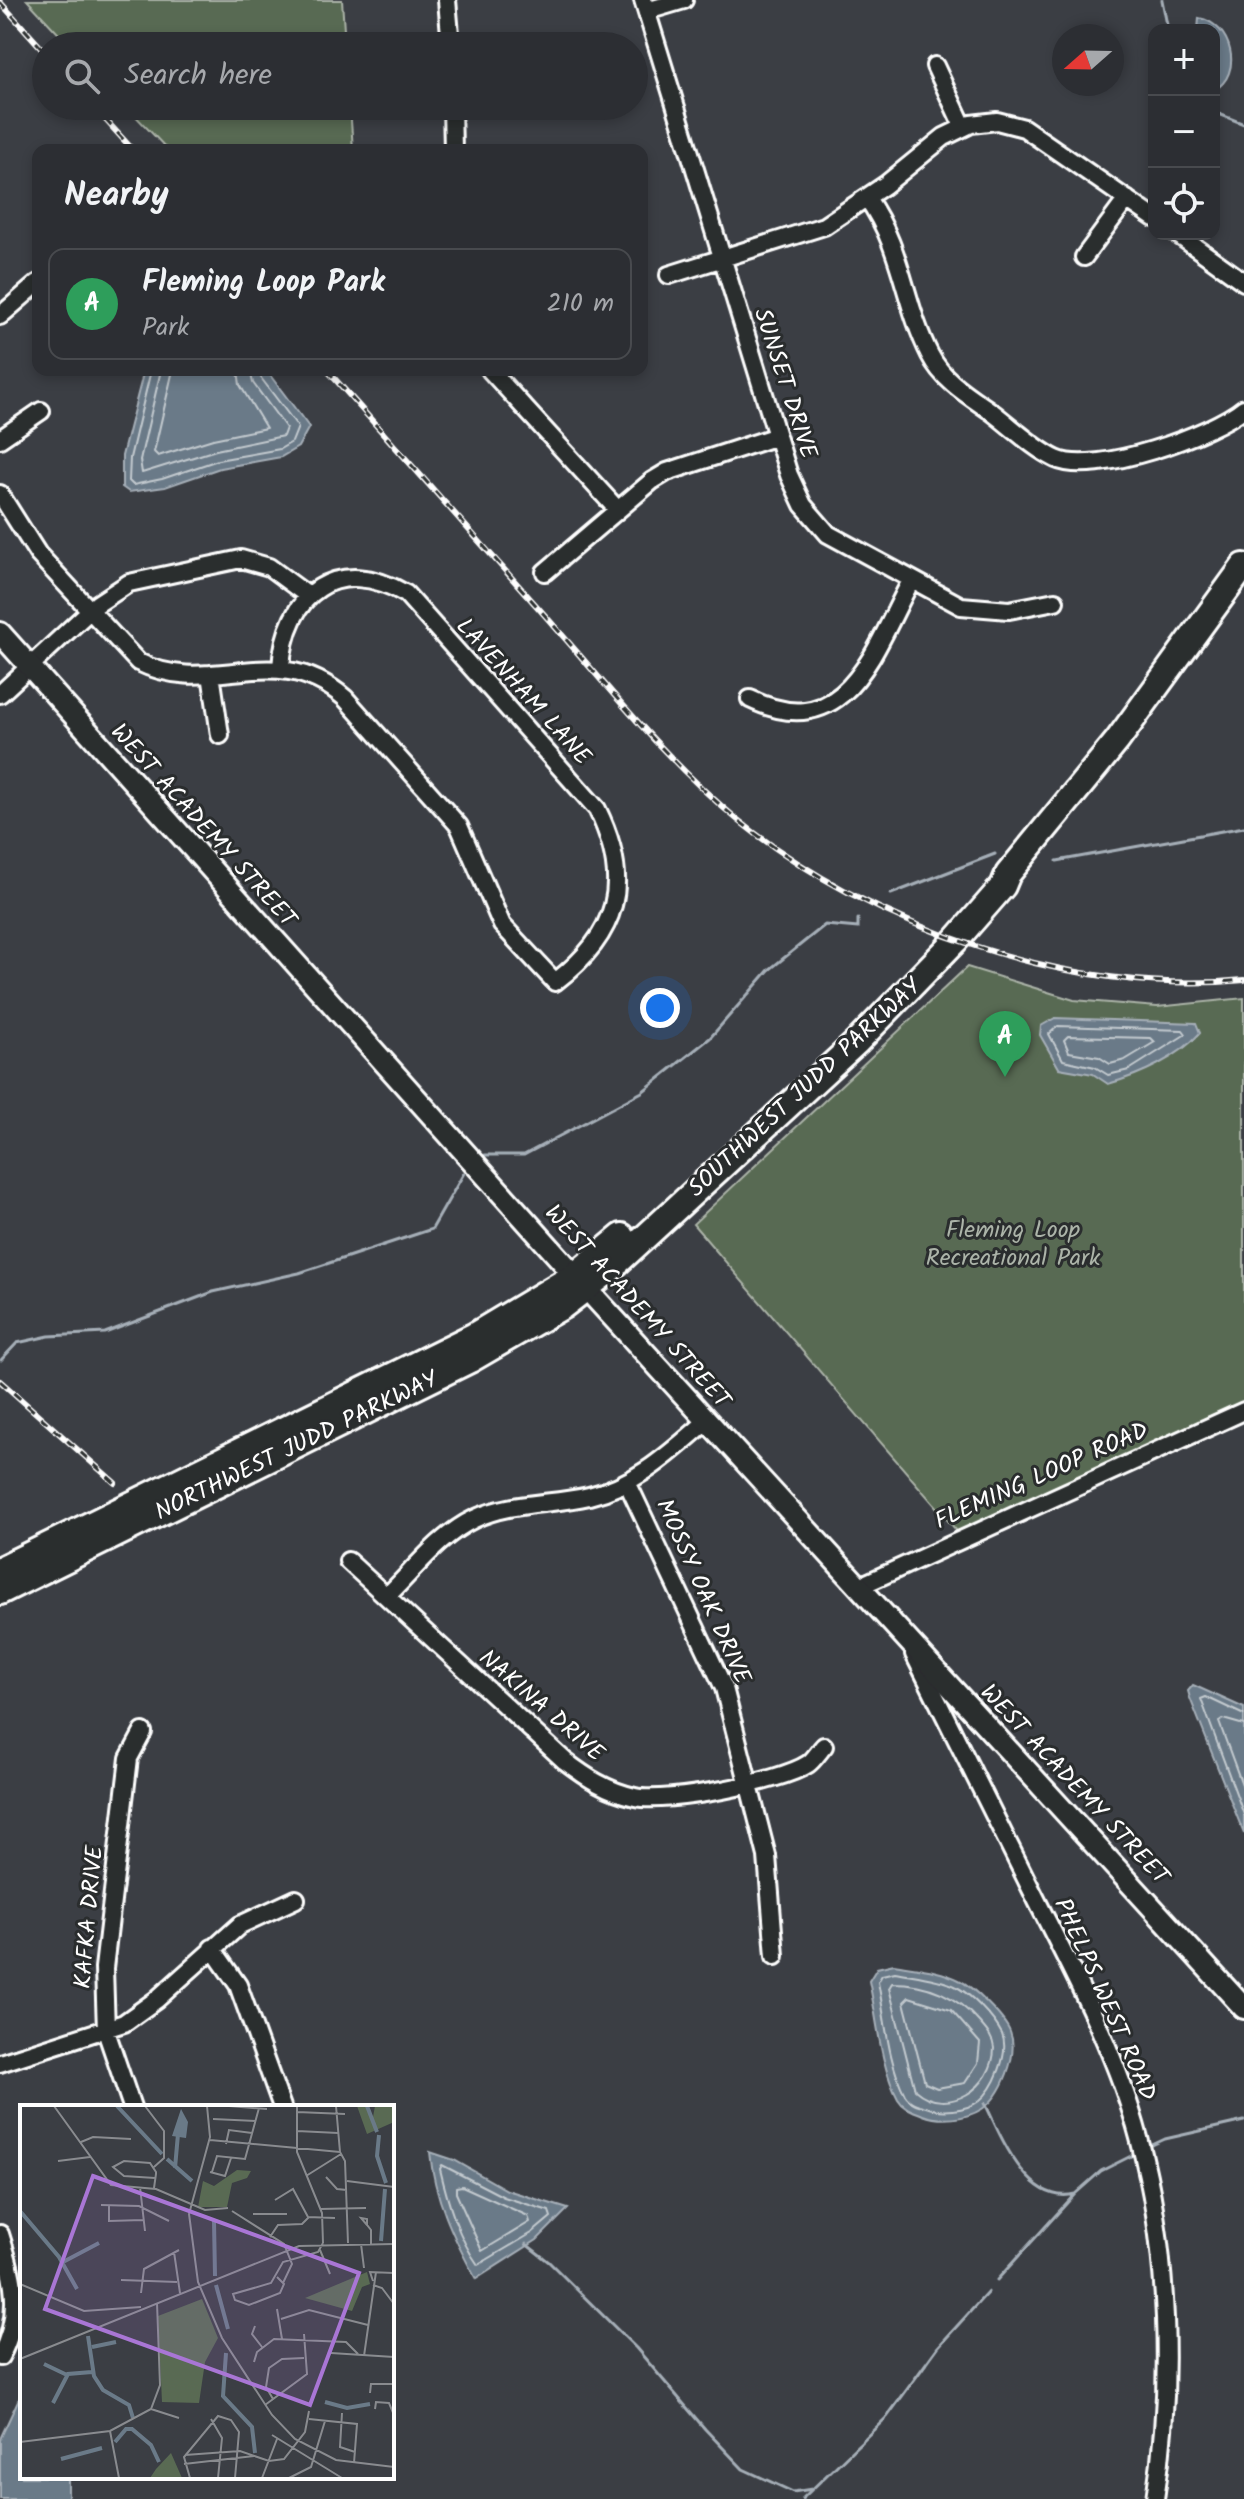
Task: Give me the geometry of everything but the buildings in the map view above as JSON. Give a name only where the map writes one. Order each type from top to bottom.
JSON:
[{"type":"highway","name":"SOUTHWEST JUDD PARKWAY","points":[[581,1282],[877,1023],[988,904],[1008,874],[1117,741],[1244,566]]},
{"type":"highway","name":"NORTHWEST JUDD PARKWAY","points":[[0,1569],[199,1468],[581,1282]]},
{"type":"highway","name":"NORTHWEST JUDD PARKWAY","points":[[0,1592],[470,1360],[581,1282]]},
{"type":"main road","name":"WEST ACADEMY STREET","points":[[0,633],[28,668],[581,1282],[1244,2008]]},
{"type":"street","points":[[447,0],[450,32]]},
{"type":"street","points":[[645,6],[684,0]]},
{"type":"street","name":"SUNSET DRIVE","points":[[645,6],[789,475],[814,521],[828,534],[961,606],[990,611],[1029,608],[1055,601]]},
{"type":"street","points":[[935,66],[963,126]]},
{"type":"street","points":[[452,120],[453,144]]},
{"type":"street","points":[[669,275],[824,226],[963,126],[997,121],[1024,128],[1148,214]]},
{"type":"street","points":[[867,198],[887,226],[923,340],[944,376],[1056,459],[1081,465],[1113,462],[1226,423],[1244,408]]},
{"type":"street","points":[[1084,257],[1127,199]]},
{"type":"street","points":[[1185,240],[1244,282]]},
{"type":"street","points":[[0,316],[32,288]]},
{"type":"street","points":[[495,376],[616,508]]},
{"type":"street","points":[[0,439],[41,411]]},
{"type":"street","points":[[545,572],[616,508],[667,472],[777,436]]},
{"type":"street","points":[[0,494],[38,554],[89,611],[138,662],[159,673],[211,674],[281,668],[285,633],[307,595],[269,567],[241,559],[129,583],[89,611],[0,694]]},
{"type":"street","name":"LAVENHAM LANE","points":[[281,668],[313,676],[337,691],[445,808],[470,848],[502,925],[555,982],[595,946],[615,904],[615,857],[597,809],[406,594],[387,583],[362,577],[325,584],[307,595]]},
{"type":"street","points":[[750,699],[775,710],[805,713],[831,704],[853,686],[911,581]]},
{"type":"street","points":[[211,674],[220,735]]},
{"type":"street","name":"FLEMING LOOP ROAD","points":[[860,1586],[1244,1411]]},
{"type":"street","points":[[387,1596],[455,1529],[500,1509],[591,1495],[627,1482],[654,1466],[707,1421]]},
{"type":"street","name":"MOSSY OAK DRIVE","points":[[627,1482],[724,1688],[767,1856],[775,1956]]},
{"type":"street","name":"NAKINA DRIVE","points":[[348,1561],[532,1732],[592,1782],[636,1798],[664,1799],[750,1783],[808,1764],[824,1746]]},
{"type":"street","name":"PHELPS WEST ROAD","points":[[908,1641],[1066,1959],[1109,2055],[1138,2135],[1164,2309],[1164,2430],[1155,2499]]},
{"type":"street","name":"KAFKA DRIVE","points":[[131,2105],[106,2031],[104,1968],[129,1758],[143,1732]]},
{"type":"street","points":[[0,2063],[106,2031],[156,2000],[240,1925],[296,1899]]},
{"type":"street","points":[[212,1948],[238,1985],[281,2105]]},
{"type":"street","points":[[0,2234],[16,2299],[11,2330],[0,2357]]},
{"type":"green space","points":[[27,0],[342,0],[344,32],[57,32]]},
{"type":"green space","points":[[139,120],[351,120],[353,144],[162,144]]},
{"type":"green space","name":"Fleming Loop Recreational Park","points":[[967,967],[1074,1000],[1157,1007],[1244,998],[1244,1419],[962,1537],[693,1224]]},
{"type":"water","points":[[1199,18],[1212,24],[1198,24]]},
{"type":"water","points":[[1220,31],[1230,50],[1231,62],[1220,85]]},
{"type":"water","points":[[142,376],[271,376],[309,427],[298,447],[281,457],[220,468],[165,487],[129,492],[122,487],[122,456]]},
{"type":"water","points":[[1055,1018],[1196,1023],[1200,1033],[1158,1064],[1108,1084],[1093,1074],[1059,1068],[1040,1035],[1041,1026]]},
{"type":"water","points":[[1193,1685],[1244,1708],[1244,1834],[1190,1698],[1188,1691]]},
{"type":"water","points":[[894,1964],[959,1980],[988,2003],[1007,2026],[1012,2051],[1007,2074],[996,2095],[982,2109],[945,2119],[923,2115],[909,2109],[898,2099],[883,2057],[869,1981],[877,1968]]},
{"type":"water","points":[[430,2152],[454,2160],[507,2190],[568,2209],[537,2240],[476,2279],[446,2218]]},
{"type":"water","points":[[20,2396],[20,2479],[68,2479],[68,2499],[0,2499],[0,2439]]},
{"type":"waterway","points":[[1162,0],[1167,24]]},
{"type":"waterway","points":[[1220,114],[1244,124]]},
{"type":"waterway","points":[[1057,861],[1244,827]]},
{"type":"waterway","points":[[891,894],[995,854]]},
{"type":"waterway","points":[[485,1155],[524,1155],[642,1092],[710,1038],[769,970],[825,925],[858,928],[858,919]]},
{"type":"waterway","points":[[1,1360],[17,1343],[49,1336],[105,1333],[213,1292],[299,1273],[432,1229],[464,1173]]},
{"type":"waterway","points":[[985,2103],[1008,2150],[1030,2179],[1043,2190],[1058,2195],[1075,2194]]},
{"type":"waterway","points":[[1150,2146],[1165,2139],[1244,2121]]},
{"type":"waterway","points":[[997,2280],[1075,2194],[1101,2171],[1133,2155]]},
{"type":"waterway","points":[[526,2244],[549,2262],[636,2348],[743,2469],[793,2492],[812,2489]]},
{"type":"waterway","points":[[802,2499],[887,2417],[938,2347],[988,2292]]},
{"type":"railway","points":[[0,2],[32,37]]},
{"type":"railway","points":[[106,120],[128,144]]},
{"type":"railway","points":[[332,376],[669,755],[738,820],[791,858],[849,893],[911,922],[976,946],[1044,965],[1111,977],[1179,982],[1244,980]]},
{"type":"railway","points":[[0,1381],[115,1483]]},
{"type":"place","name":"Fleming Loop Park","points":[[1005,1077]]}]
